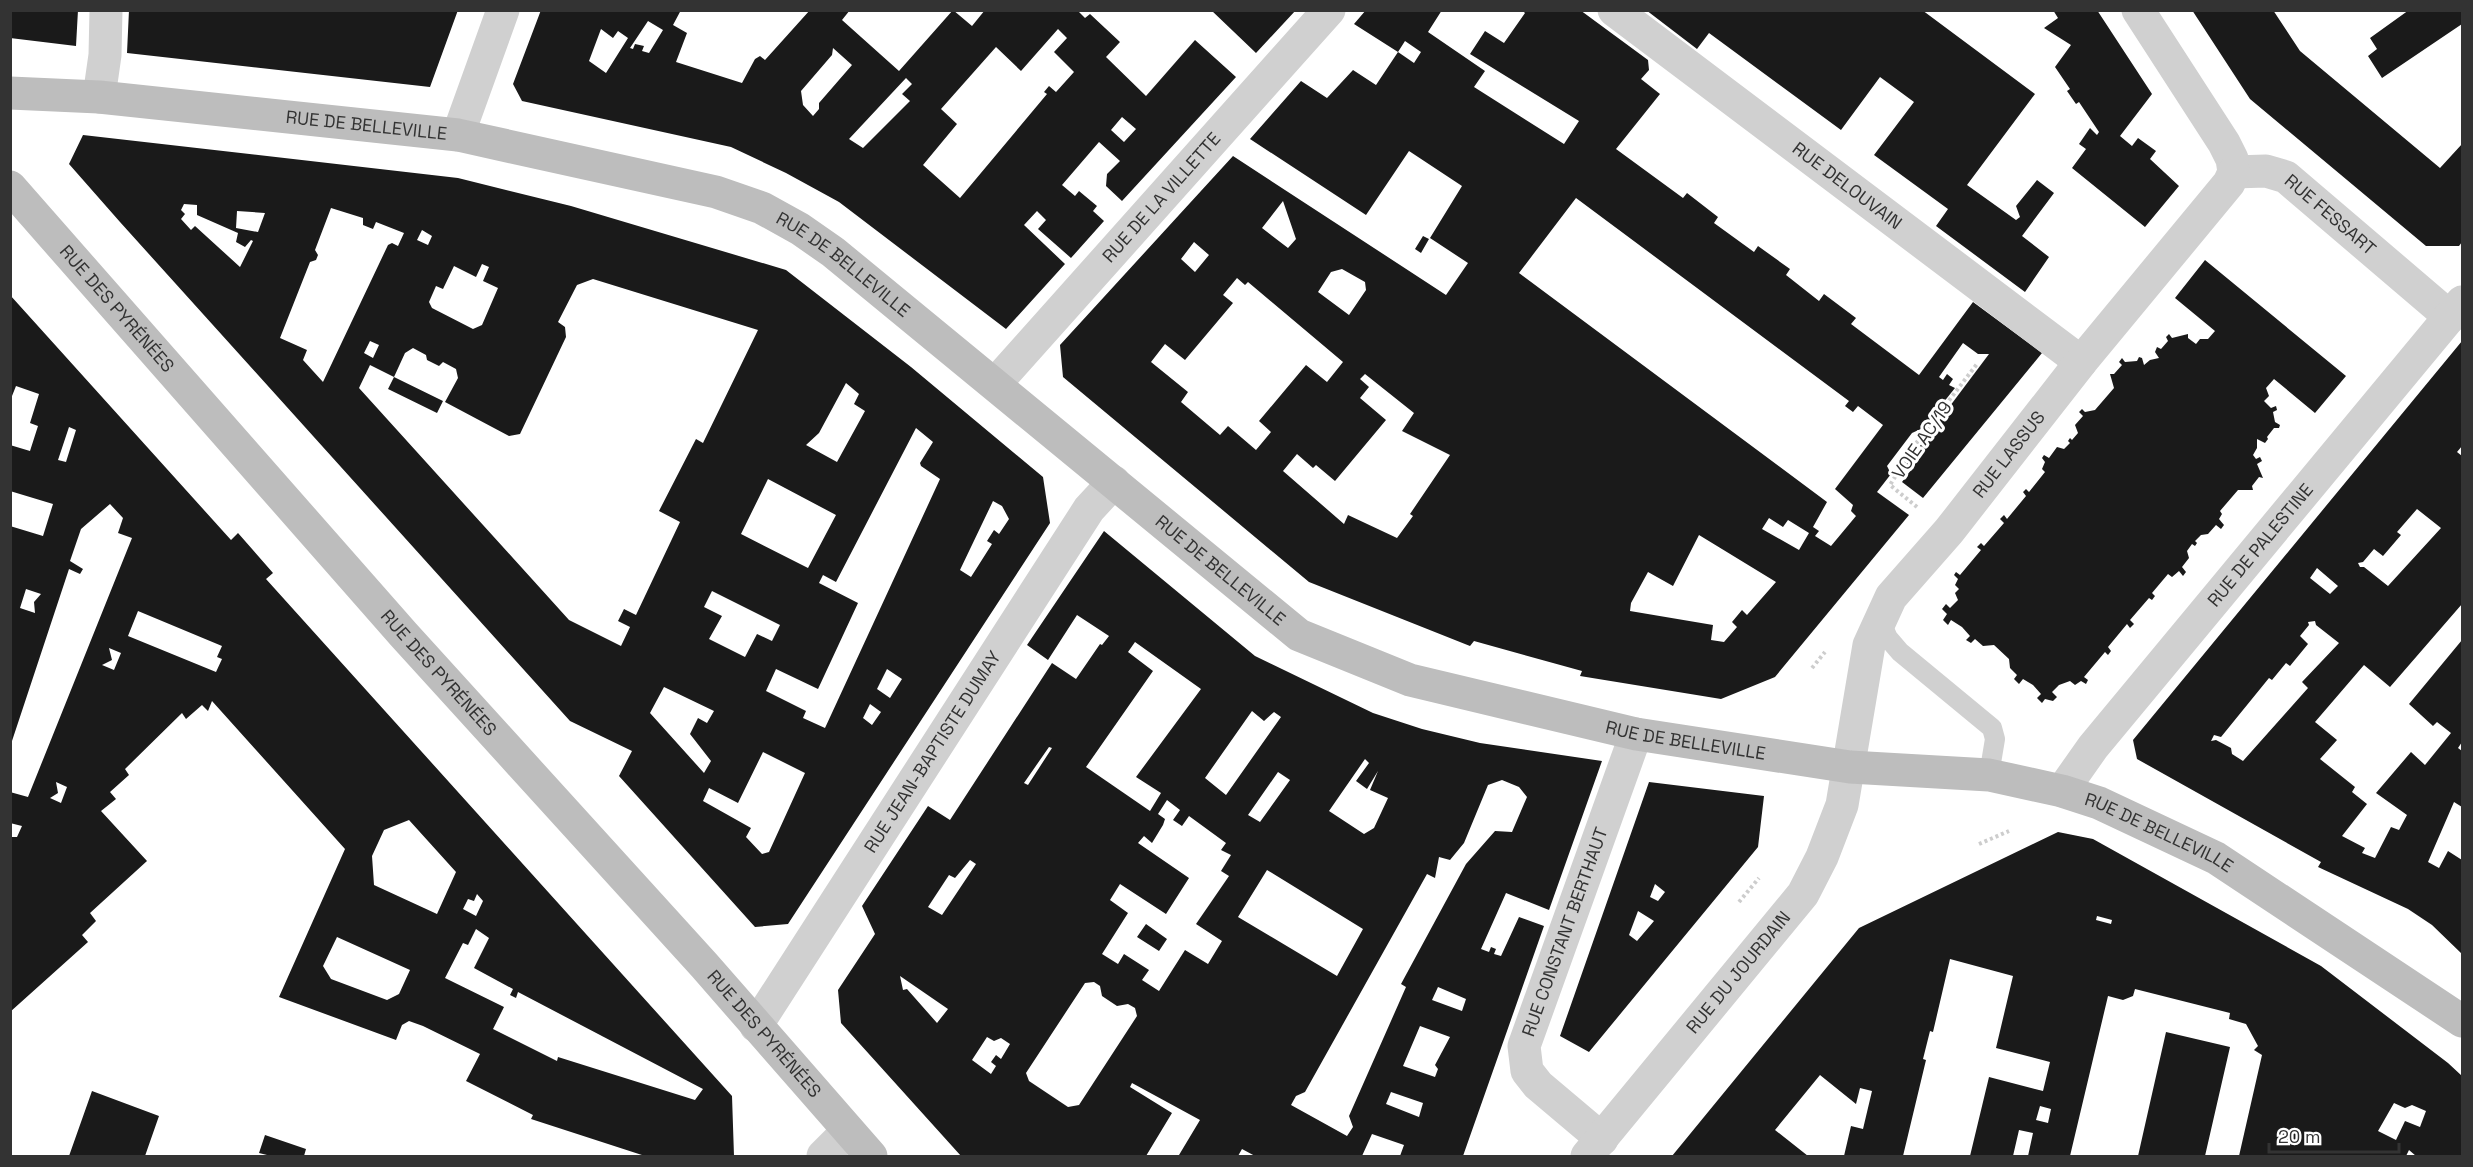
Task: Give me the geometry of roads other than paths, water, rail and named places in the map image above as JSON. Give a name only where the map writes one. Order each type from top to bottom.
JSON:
[{"type":"main road","name":"RUE DE BELLEVILLE","points":[[10,93],[99,97],[458,135],[716,192],[762,208],[800,229],[833,252],[1299,635],[1410,680],[1636,734],[1850,767],[1989,775],[2062,791],[2099,803],[2216,858],[2463,1021]]},
{"type":"main road","name":"RUE DES PYRÉNÉES","points":[[10,187],[404,635],[704,965],[871,1156]]},
{"type":"street","points":[[99,97],[105,55],[106,10]]},
{"type":"street","points":[[458,135],[503,10]]},
{"type":"street","name":"RUE DE LA VILLETTE","points":[[995,384],[1329,10]]},
{"type":"street","name":"RUE DELOUVAIN","points":[[1614,10],[2082,362]]},
{"type":"street","points":[[2138,10],[2224,143],[2232,159],[2234,172]]},
{"type":"street","name":"RUE FESSART","points":[[2234,172],[2266,171],[2286,177],[2456,310]]},
{"type":"street","name":"RUE LASSUS","points":[[1850,767],[1869,645],[1891,597],[1949,531],[2082,362],[2229,183],[2234,172]]},
{"type":"street","name":"RUE DE PALESTINE","points":[[2062,791],[2101,738],[2456,310]]},
{"type":"street","name":"RUE JEAN-BAPTISTE DUMAY","points":[[756,1026],[1089,509],[1114,482]]},
{"type":"street","name":"RUE CONSTANT BERTHAUT","points":[[1595,1148],[1527,1071],[1524,1046],[1636,734]]},
{"type":"street","name":"RUE DU JOURDAIN","points":[[1595,1148],[1803,894],[1822,857],[1842,805],[1850,767]]},
{"type":"street","points":[[823,1156],[848,1131]]},
{"type":"lane","points":[[1880,618],[1888,638],[1900,652],[1992,728],[1995,739],[1989,775]]}]
